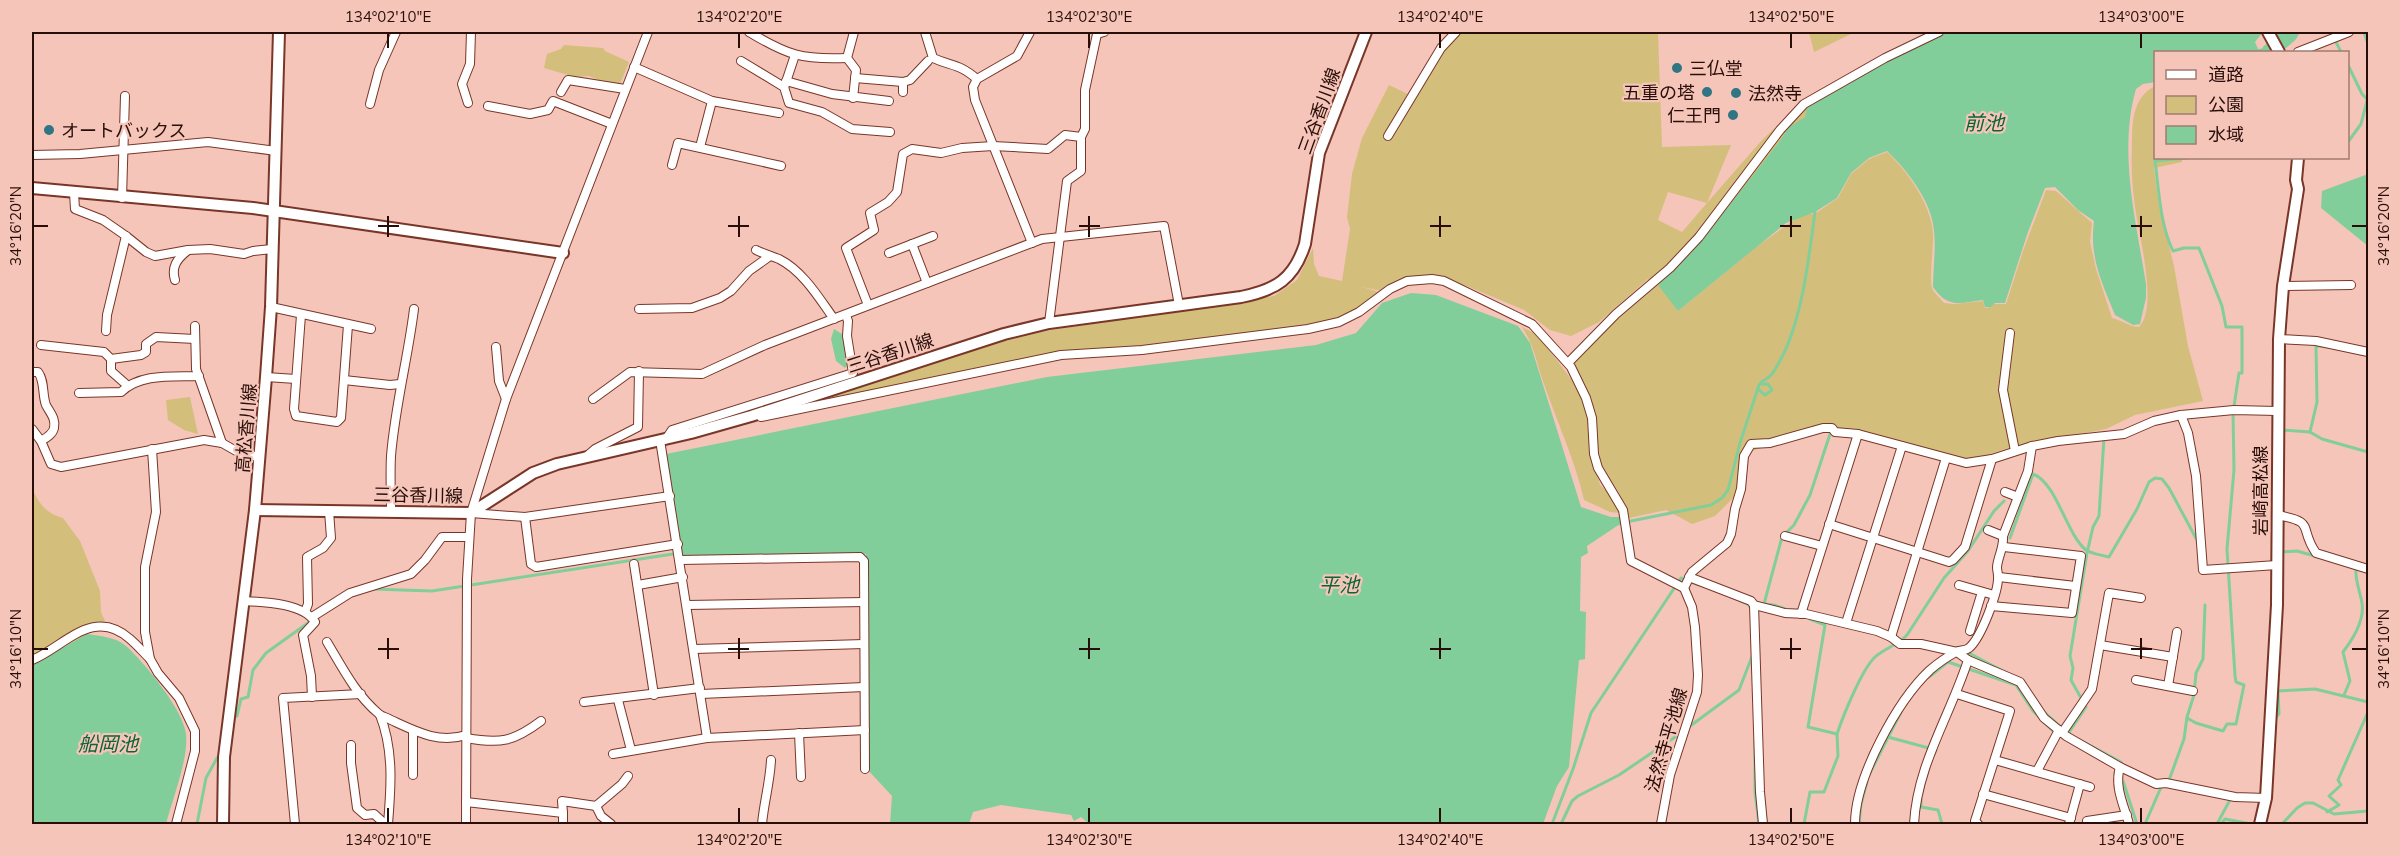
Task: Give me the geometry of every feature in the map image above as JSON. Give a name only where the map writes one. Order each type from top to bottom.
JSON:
[{"type":"main road","name":"高松香川線","points":[[223,825],[224,757],[255,510],[271,307],[279,32]]},
{"type":"main road","name":"三谷香川線","points":[[255,510],[471,513],[533,473],[586,457],[751,416],[1004,334],[1049,323],[1257,294],[1271,289],[1292,273],[1301,258],[1319,153],[1366,32]]},
{"type":"main road","points":[[2270,36],[2278,51]]},
{"type":"main road","name":"岩崎高松線","points":[[2263,824],[2277,566],[2278,339],[2283,286],[2298,189],[2296,180],[2298,159]]},
{"type":"main road","points":[[32,188],[274,211],[563,253]]},
{"type":"street","points":[[369,104],[396,32]]},
{"type":"street","points":[[468,103],[462,84],[470,63],[471,32]]},
{"type":"street","points":[[466,825],[467,595],[468,537],[471,513],[506,399],[648,32]]},
{"type":"street","points":[[749,32],[778,50],[795,55],[822,59],[847,58]]},
{"type":"street","points":[[847,58],[854,32]]},
{"type":"street","points":[[925,32],[933,58],[965,69],[977,79]]},
{"type":"street","points":[[1030,32],[1017,56],[977,79],[973,87],[975,100],[1032,243]]},
{"type":"street","points":[[1049,323],[1067,181],[1081,171],[1081,137],[1085,129],[1085,90],[1097,34],[1104,32]]},
{"type":"street","points":[[1388,136],[1441,48],[1456,32]]},
{"type":"street","points":[[1568,363],[1616,314],[1670,268],[1699,237],[1780,130],[1804,104],[1848,77],[1939,32]]},
{"type":"street","points":[[2301,51],[2349,32]]},
{"type":"street","points":[[795,55],[785,84],[789,103],[822,112],[852,129],[890,132]]},
{"type":"street","points":[[847,58],[856,70],[853,98]]},
{"type":"street","points":[[741,61],[785,84],[853,98],[889,101]]},
{"type":"street","points":[[855,78],[903,82],[910,80],[928,61]]},
{"type":"street","points":[[634,67],[711,101],[779,113]]},
{"type":"street","points":[[561,92],[568,80],[625,89]]},
{"type":"street","points":[[903,82],[903,92]]},
{"type":"street","points":[[122,198],[125,96]]},
{"type":"street","points":[[488,106],[531,114],[548,110],[553,101],[612,124]]},
{"type":"street","points":[[700,147],[711,101]]},
{"type":"street","points":[[868,305],[846,248],[874,230],[870,213],[888,202],[897,192],[903,154],[912,149],[941,153],[962,148],[993,146],[1048,149],[1065,135],[1081,137]]},
{"type":"street","points":[[32,155],[124,151],[208,142],[276,151]]},
{"type":"street","points":[[672,165],[678,143],[781,166]]},
{"type":"street","points":[[74,193],[75,209],[103,220],[146,252],[155,256],[188,250],[210,249],[244,254],[272,249]]},
{"type":"street","points":[[593,399],[630,372],[702,375],[765,345],[1042,239],[1164,226],[1179,305]]},
{"type":"street","points":[[106,331],[107,315],[126,236]]},
{"type":"street","points":[[889,253],[933,236]]},
{"type":"street","points":[[912,244],[927,283]]},
{"type":"street","points":[[175,280],[172,272],[175,265],[188,250]]},
{"type":"street","points":[[756,250],[780,260],[809,285],[834,319]]},
{"type":"street","points":[[639,309],[692,308],[720,298],[731,291],[749,271],[770,256]]},
{"type":"street","points":[[751,416],[757,418],[796,411],[1061,356],[1143,350],[1308,329],[1339,322],[1359,312],[1390,289],[1419,278],[1444,281],[1532,324],[1568,363],[1578,378],[1589,408],[1598,468],[1624,514],[1631,561],[1684,588],[1692,572],[1727,543],[1741,489],[1744,456],[1751,444],[1770,443],[1822,428],[1832,428],[1835,432],[1857,434],[1966,463],[1992,459],[2032,446],[2124,434],[2154,421],[2181,415],[2234,410],[2277,411]]},
{"type":"street","points":[[2283,286],[2351,285]]},
{"type":"street","points":[[271,307],[371,330]]},
{"type":"street","points":[[391,511],[391,456],[400,384],[405,368],[414,309]]},
{"type":"street","points":[[302,315],[294,409],[296,416],[337,422],[341,418],[348,325]]},
{"type":"street","points":[[707,738],[663,439],[672,430],[853,373],[846,315]]},
{"type":"street","points":[[195,326],[196,369],[222,443]]},
{"type":"street","points":[[2010,333],[2003,390],[2015,451]]},
{"type":"street","points":[[111,359],[141,355],[146,352],[146,344],[156,337],[195,339]]},
{"type":"street","points":[[2278,339],[2316,341],[2368,352]]},
{"type":"street","points":[[41,345],[104,352],[111,359],[111,370],[128,386]]},
{"type":"street","points":[[496,346],[499,381],[506,399]]},
{"type":"street","points":[[586,457],[595,449],[638,427],[639,371]]},
{"type":"street","points":[[32,372],[38,372],[41,376],[46,406],[53,415],[54,428],[50,435],[41,441]]},
{"type":"street","points":[[79,393],[121,392],[128,386],[150,377],[199,376]]},
{"type":"street","points":[[266,377],[296,379]]},
{"type":"street","points":[[344,380],[400,384]]},
{"type":"street","points":[[2181,415],[2188,433],[2196,476],[2203,570],[2277,566]]},
{"type":"street","points":[[32,429],[41,441],[51,464],[61,467],[204,441],[222,443],[245,456],[260,456]]},
{"type":"street","points":[[1801,614],[1857,434]]},
{"type":"street","points":[[1845,623],[1902,446]]},
{"type":"street","points":[[1855,825],[1858,801],[1866,773],[1906,695],[1931,669],[1957,652],[1969,648],[1978,634],[1994,596],[1999,577],[1997,568],[2004,547],[2003,536],[2028,471],[2032,446]]},
{"type":"street","points":[[150,659],[144,611],[145,567],[156,512],[152,449]]},
{"type":"street","points":[[1891,637],[1946,458]]},
{"type":"street","points":[[1829,524],[1917,552],[1949,561],[1953,560],[1965,547],[1992,459]]},
{"type":"street","points":[[2005,492],[2018,497]]},
{"type":"street","points":[[471,513],[525,518],[670,496]]},
{"type":"street","points":[[311,617],[308,604],[307,557],[323,548],[331,538],[329,511]]},
{"type":"street","points":[[2277,515],[2297,518],[2302,522],[2316,553],[2368,569]]},
{"type":"street","points":[[525,518],[531,564],[536,567],[678,544]]},
{"type":"street","points":[[1988,530],[2003,536]]},
{"type":"street","points":[[1785,536],[1822,546]]},
{"type":"street","points":[[312,697],[311,676],[303,635],[311,617],[350,593],[411,574],[442,537],[468,537]]},
{"type":"street","points":[[1990,606],[2073,613],[2081,556],[2004,547]]},
{"type":"street","points":[[680,560],[860,557],[864,561],[865,769]]},
{"type":"street","points":[[634,564],[654,695]]},
{"type":"street","points":[[1999,577],[2075,586]]},
{"type":"street","points":[[638,585],[683,578]]},
{"type":"street","points":[[1689,578],[1754,605],[1785,613],[1845,623],[1891,637],[1900,644],[1921,644],[1957,652],[1968,660],[2020,682],[2037,710],[2061,732],[2120,767],[2156,784],[2166,783],[2235,797],[2266,798]]},
{"type":"street","points":[[1959,585],[1994,596]]},
{"type":"street","name":"法然寺平池線","points":[[1661,825],[1670,776],[1697,692],[1695,627],[1692,607],[1684,588]]},
{"type":"street","points":[[1970,632],[1982,592]]},
{"type":"street","points":[[2037,771],[2092,689],[2109,593],[2141,598]]},
{"type":"street","points":[[244,601],[278,604],[311,617]]},
{"type":"street","points":[[687,604],[864,602]]},
{"type":"street","points":[[1754,605],[1763,825]]},
{"type":"street","points":[[32,660],[51,651],[62,641],[88,627],[118,631],[129,638],[150,659],[158,673],[179,698],[195,731],[195,752],[176,825]]},
{"type":"street","points":[[2168,686],[2177,632]]},
{"type":"street","points":[[327,642],[351,682],[380,715],[413,732],[441,737],[466,736],[493,743],[516,736],[541,721]]},
{"type":"street","points":[[694,649],[864,644]]},
{"type":"street","points":[[2100,645],[2173,657]]},
{"type":"street","points":[[1914,825],[1915,804],[1923,771],[1957,694],[1968,660]]},
{"type":"street","points":[[2136,680],[2193,691]]},
{"type":"street","points":[[584,702],[700,691],[864,687]]},
{"type":"street","points":[[295,825],[283,698],[361,694]]},
{"type":"street","points":[[1957,694],[2010,711],[1975,821],[1978,825]]},
{"type":"street","points":[[618,700],[631,750]]},
{"type":"street","points":[[380,715],[388,738],[390,761],[387,825]]},
{"type":"street","points":[[613,754],[707,738],[864,730]]},
{"type":"street","points":[[413,732],[413,775]]},
{"type":"street","points":[[799,733],[801,777]]},
{"type":"street","points":[[351,745],[351,764],[357,808],[365,815],[374,814],[387,825]]},
{"type":"street","points":[[762,825],[764,797],[770,778],[771,760]]},
{"type":"street","points":[[1995,760],[2090,787]]},
{"type":"street","points":[[2120,767],[2117,779],[2118,790],[2129,825]]},
{"type":"street","points":[[596,807],[628,776]]},
{"type":"street","points":[[1983,794],[2070,821],[2080,784]]},
{"type":"street","points":[[563,825],[562,801],[596,807],[611,825]]},
{"type":"street","points":[[466,802],[563,813]]},
{"type":"street","points":[[2086,821],[2127,815]]},
{"type":"green space","points":[[1454,32],[1658,32],[1662,147],[1731,145],[1707,203],[1762,140],[1802,102],[1878,71],[1789,151],[1811,214],[1838,198],[1851,174],[1869,159],[1887,152],[1910,178],[1928,210],[1933,232],[1931,283],[1933,290],[1944,303],[1983,301],[1985,308],[1994,304],[2006,304],[2046,190],[2056,191],[2092,223],[2090,242],[2112,318],[2139,327],[2145,317],[2147,287],[2133,191],[2132,129],[2138,104],[2147,91],[2154,87],[2154,159],[2182,159],[2182,162],[2154,168],[2159,206],[2174,266],[2188,346],[2203,401],[2135,415],[2106,429],[2011,447],[1969,461],[1880,435],[1828,427],[1749,452],[1741,468],[1737,494],[1715,516],[1692,524],[1666,510],[1629,518],[1618,491],[1602,469],[1588,395],[1570,353],[1654,288],[1648,279],[1599,322],[1571,336],[1550,330],[1524,310],[1467,286],[1432,276],[1417,276],[1382,291],[1362,287],[1382,293],[1339,321],[1308,328],[1142,348],[1067,354],[799,406],[1013,336],[1274,296],[1297,280],[1313,248],[1314,264],[1319,276],[1342,281],[1350,229],[1347,217],[1352,174],[1362,138],[1389,85],[1414,97]],"holes":[[[1772,162],[1794,220],[1756,247],[1678,311],[1676,308]],[[1668,192],[1707,203],[1682,232],[1658,220]]]},
{"type":"green space","points":[[1809,32],[1855,32],[1814,52]]},
{"type":"green space","points":[[564,45],[603,48],[629,62],[620,84],[606,83],[589,76],[575,77],[544,68],[547,54],[561,49]]},
{"type":"green space","points":[[1522,327],[1538,335],[1580,391],[1588,413],[1589,440],[1600,485],[1615,498],[1620,513],[1610,512],[1584,500],[1576,470],[1533,348]]},
{"type":"green space","points":[[190,397],[198,434],[184,430],[168,420],[166,400]]},
{"type":"green space","points":[[32,489],[44,507],[63,518],[80,541],[100,591],[101,612],[105,621],[101,625],[92,627],[87,634],[32,665]]},
{"type":"water","name":"前池","points":[[1946,32],[2263,32],[2255,42],[2258,49],[2267,48],[2268,51],[2154,51],[2154,82],[2143,84],[2136,89],[2129,137],[2130,186],[2146,284],[2146,298],[2140,324],[2133,325],[2115,315],[2101,281],[2093,246],[2094,221],[2078,210],[2055,187],[2045,188],[2005,303],[1995,303],[1991,307],[1985,307],[1983,300],[1955,303],[1944,299],[1933,287],[1935,238],[1929,209],[1911,177],[1887,151],[1869,158],[1851,173],[1837,198],[1815,212],[1786,223],[1678,311],[1658,285],[1702,240],[1789,127],[1805,117],[1809,101]]},
{"type":"water","points":[[2368,174],[2368,246],[2321,208],[2322,191]]},
{"type":"water","name":"平池","points":[[1411,293],[1436,295],[1518,326],[1530,343],[1581,507],[1611,517],[1622,517],[1622,524],[1587,546],[1588,553],[1581,557],[1580,611],[1586,612],[1585,659],[1579,660],[1569,767],[1557,786],[1543,824],[1089,824],[1081,817],[1074,821],[1071,815],[1001,805],[973,812],[969,824],[890,824],[892,796],[867,769],[866,554],[682,556],[666,454],[1047,377],[1316,345],[1356,333],[1382,303]]},
{"type":"water","points":[[834,329],[842,334],[848,364],[845,368],[836,361],[831,339]]},
{"type":"water","name":"船岡池","points":[[87,634],[113,639],[126,646],[162,687],[184,724],[185,755],[166,824],[32,824],[32,665]]},
{"type":"waterway","points":[[2270,51],[2291,32]]},
{"type":"waterway","points":[[2364,32],[2368,44]]},
{"type":"waterway","points":[[2335,40],[2340,51]]},
{"type":"waterway","points":[[2349,67],[2362,94],[2368,100]]},
{"type":"waterway","points":[[2349,141],[2361,124],[2368,97]]},
{"type":"waterway","points":[[2176,159],[2155,161],[2165,230],[2169,241],[2173,251],[2199,248],[2222,306],[2226,327],[2242,327],[2242,373],[2239,373],[2233,413],[2234,470],[2227,549],[2235,676],[2236,682],[2244,685],[2236,724],[2227,724],[2223,731],[2187,718]]},
{"type":"waterway","points":[[1631,521],[1711,505],[1722,498],[1728,490],[1759,385],[1771,375],[1791,337],[1804,284],[1815,212]]},
{"type":"waterway","points":[[2310,432],[2317,402],[2316,346],[2329,347]]},
{"type":"waterway","points":[[1758,389],[1765,395],[1772,390],[1768,384],[1760,384]]},
{"type":"waterway","points":[[2282,430],[2310,432],[2322,439],[2368,452]]},
{"type":"waterway","points":[[1788,610],[1764,604],[1782,537],[1794,525],[1810,495],[1831,431]]},
{"type":"waterway","points":[[2068,734],[2086,707],[2071,680],[2073,668],[2070,656],[2087,553],[2093,527],[2099,516],[2104,438]]},
{"type":"waterway","points":[[2010,538],[2033,474],[2049,487],[2073,533],[2086,550],[2109,557],[2137,509],[2149,482],[2155,478],[2162,479],[2169,488],[2198,542]]},
{"type":"waterway","points":[[1837,734],[1853,693],[1870,663],[1907,635],[1944,578],[1968,551],[1994,511],[2004,501]]},
{"type":"waterway","points":[[2281,552],[2297,551],[2318,557]]},
{"type":"waterway","points":[[373,589],[432,591],[673,554]]},
{"type":"waterway","points":[[2344,695],[2350,681],[2343,652],[2351,641],[2362,616],[2356,569]]},
{"type":"waterway","points":[[1552,824],[1591,713],[1681,578],[1699,585]]},
{"type":"waterway","points":[[1741,601],[1748,604],[1752,610]]},
{"type":"waterway","points":[[2168,783],[2184,739],[2187,717],[2194,695],[2196,673],[2203,659],[2205,605]]},
{"type":"waterway","points":[[1804,824],[1810,792],[1824,792],[1838,756],[1837,734],[1808,727],[1825,625],[1810,619]]},
{"type":"waterway","points":[[233,717],[237,716],[241,699],[248,697],[253,670],[266,653],[312,620]]},
{"type":"waterway","points":[[1965,651],[2001,670]]},
{"type":"waterway","points":[[1686,729],[1739,690],[1753,654]]},
{"type":"waterway","points":[[1929,677],[1948,662],[2016,685],[2033,711],[2052,730]]},
{"type":"waterway","points":[[2276,691],[2315,689],[2368,702]]},
{"type":"waterway","points":[[2275,718],[2279,714],[2278,691]]},
{"type":"waterway","points":[[2043,711],[2062,728]]},
{"type":"waterway","points":[[1870,773],[1901,712]]},
{"type":"waterway","points":[[2327,812],[2339,805],[2329,796],[2341,785],[2338,780],[2368,712]]},
{"type":"waterway","points":[[1561,824],[1572,801],[1578,796],[1619,775],[1681,733]]},
{"type":"waterway","points":[[1888,737],[1936,750],[1934,755]]},
{"type":"waterway","points":[[2078,739],[2121,762]]},
{"type":"waterway","points":[[1755,740],[1755,792],[1759,824]]},
{"type":"waterway","points":[[197,824],[206,778],[217,758]]},
{"type":"waterway","points":[[2123,781],[2137,824]]},
{"type":"waterway","points":[[1859,824],[1867,782]]},
{"type":"waterway","points":[[2145,824],[2162,785]]},
{"type":"waterway","points":[[2217,824],[2231,798]]},
{"type":"waterway","points":[[1921,799],[1921,807],[1938,810],[1942,824]]},
{"type":"waterway","points":[[2282,824],[2305,803],[2313,803],[2334,814],[2368,811]]},
{"type":"waterway","points":[[2221,824],[2225,819],[2251,824]]},
{"type":"waterway","points":[[1786,824],[1793,824]]},
{"type":"place","name":"三仏堂","points":[[1677,68]]},
{"type":"place","name":"五重の塔","points":[[1707,92]]},
{"type":"place","name":"法然寺","points":[[1736,93]]},
{"type":"place","name":"仁王門","points":[[1733,115]]},
{"type":"place","name":"オートバックス","points":[[49,130]]}]
